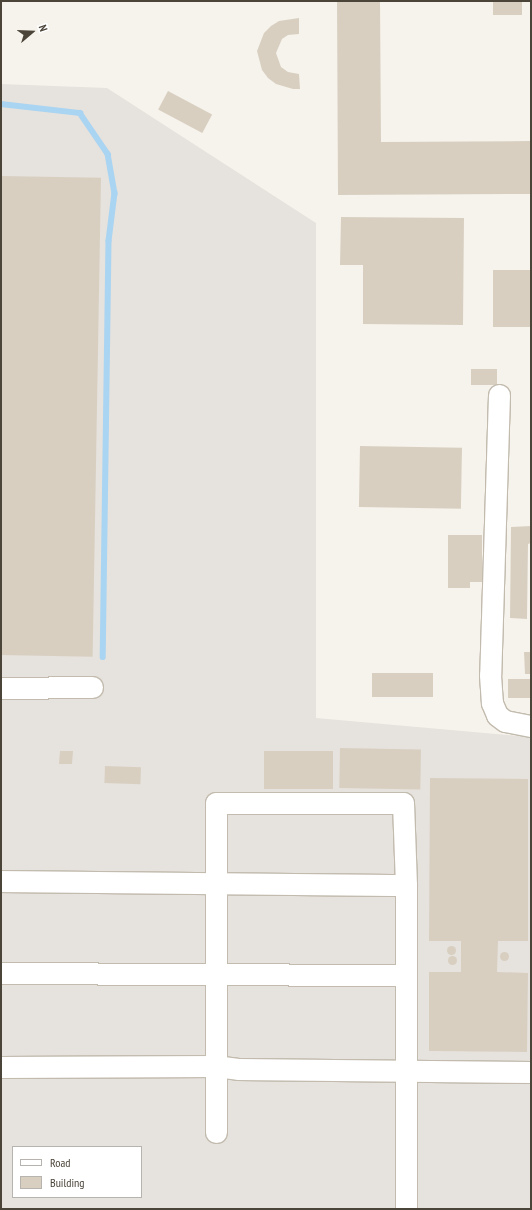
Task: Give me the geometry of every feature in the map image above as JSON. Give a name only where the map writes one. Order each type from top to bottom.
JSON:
[{"type":"street","points":[[499,395],[490,675],[492,702],[497,715],[505,722],[531,726]]},
{"type":"street","points":[[1,688],[92,687]]},
{"type":"street","points":[[216,1132],[216,803],[403,803],[406,885],[406,1209]]},
{"type":"street","points":[[1,881],[406,885]]},
{"type":"street","points":[[1,973],[406,975]]},
{"type":"street","points":[[1,1067],[215,1066],[238,1069],[531,1072]]},
{"type":"shaded area","points":[[1,84],[107,88],[316,223],[316,718],[531,737],[531,1209],[1,1209]]},
{"type":"building","points":[[337,1],[380,1],[381,142],[531,141],[531,194],[338,195]]},
{"type":"building","points":[[493,1],[522,1],[522,15],[493,15]]},
{"type":"building","points":[[299,18],[299,34],[288,35],[282,39],[276,53],[281,67],[288,72],[299,74],[300,89],[293,89],[276,84],[268,78],[262,70],[257,51],[264,33],[271,26],[279,21]]},
{"type":"building","points":[[168,91],[212,114],[202,133],[158,110]]},
{"type":"building","points":[[1,176],[101,178],[93,657],[1,655]]},
{"type":"building","points":[[341,217],[464,218],[463,325],[363,324],[363,265],[340,265]]},
{"type":"building","points":[[493,270],[531,270],[531,327],[493,327]]},
{"type":"building","points":[[471,369],[497,369],[497,385],[471,385]]},
{"type":"building","points":[[360,446],[462,448],[461,509],[359,507]]},
{"type":"building","points":[[531,526],[531,543],[528,544],[527,619],[510,618],[511,527]]},
{"type":"building","points":[[448,535],[482,535],[482,582],[470,582],[470,588],[448,588]]},
{"type":"building","points":[[524,652],[531,652],[531,674],[525,674]]},
{"type":"building","points":[[372,673],[433,673],[433,697],[372,697]]},
{"type":"building","points":[[508,679],[531,679],[531,698],[508,698]]},
{"type":"building","points":[[340,748],[421,749],[420,789],[339,788]]},
{"type":"building","points":[[60,751],[73,751],[72,764],[59,764]]},
{"type":"building","points":[[264,751],[333,751],[333,789],[264,789]]},
{"type":"building","points":[[105,766],[141,767],[140,784],[104,783]]},
{"type":"building","points":[[430,778],[528,779],[528,941],[498,941],[497,972],[528,973],[527,1052],[429,1051],[429,972],[461,972],[461,941],[429,941]]},
{"type":"building","points":[[449,946],[453,946],[455,950],[453,954],[449,954],[447,952],[447,948]]},
{"type":"building","points":[[504,951],[509,956],[504,961],[499,956]]},
{"type":"building","points":[[450,956],[454,956],[456,960],[454,964],[450,964],[448,962],[448,958]]},
{"type":"waterway","points":[[1,104],[80,113],[108,154],[115,193],[109,241],[103,657]]}]
